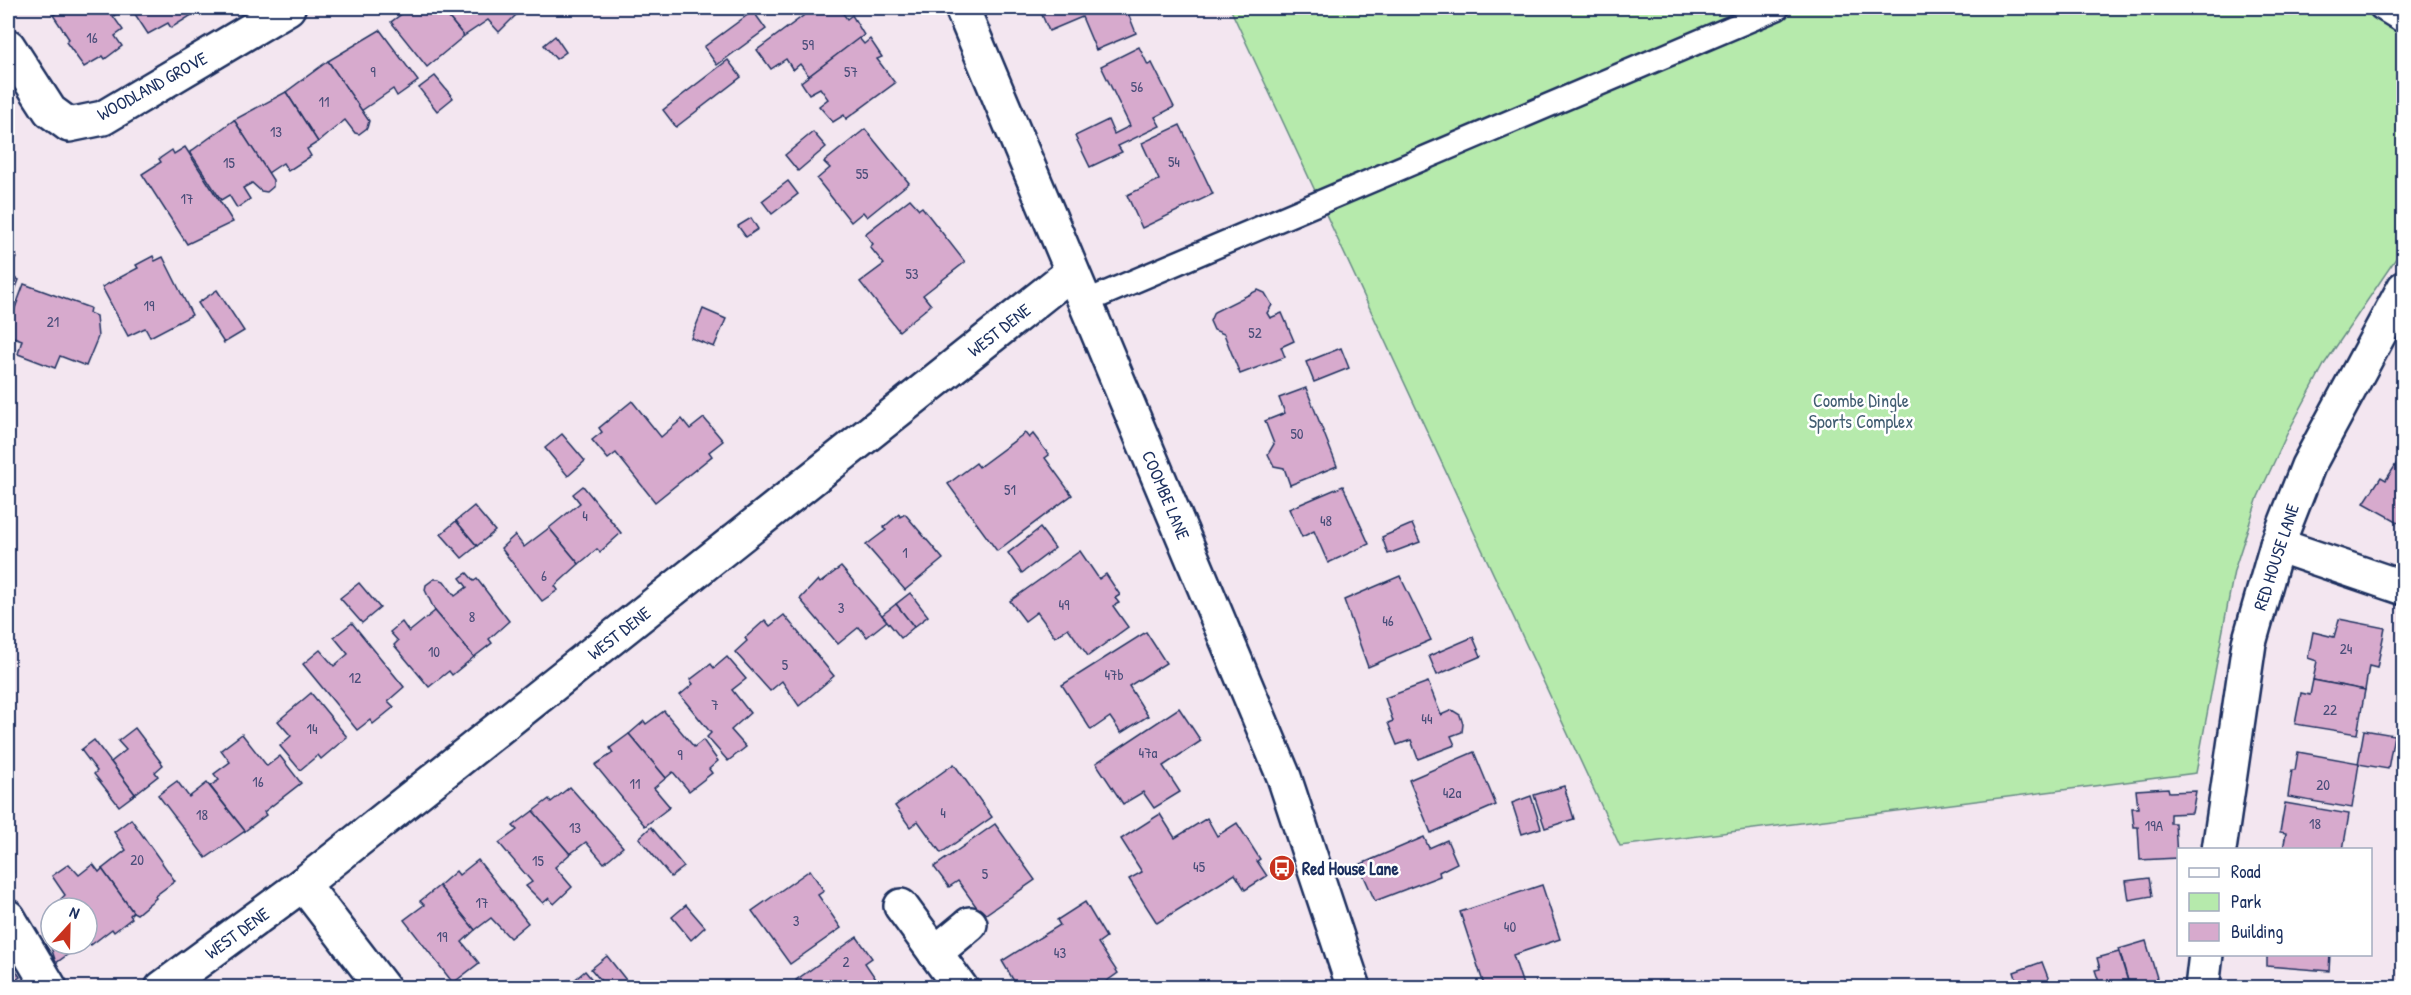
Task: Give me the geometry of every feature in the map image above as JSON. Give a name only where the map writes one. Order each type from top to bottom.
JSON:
[{"type":"street","name":"WOODLAND GROVE","points":[[8,46],[50,111],[69,125],[103,118],[288,8]]},
{"type":"street","name":"COOMBE LANE","points":[[962,8],[1284,777],[1354,987]]},
{"type":"street","name":"WEST DENE","points":[[162,987],[303,884],[1072,272]]},
{"type":"street","name":"RED HOUSE LANE","points":[[2219,848],[2249,643],[2277,545],[2308,466],[2403,288]]},
{"type":"street","points":[[2277,545],[2403,588]]},
{"type":"street","points":[[303,884],[383,987]]},
{"type":"street","points":[[901,906],[961,987]]},
{"type":"street","points":[[8,917],[50,987]]},
{"type":"street","points":[[935,953],[970,924]]},
{"type":"street","points":[[2202,987],[2206,956]]},
{"type":"lane","points":[[1085,302],[1778,8]]},
{"type":"lane","points":[[2381,8],[2403,22]]},
{"type":"green space","name":"Coombe Dingle Sports Complex","points":[[1230,8],[2403,8],[2403,248],[2325,363],[2287,434],[2258,497],[2234,571],[2196,773],[1620,846]]},
{"type":"building","points":[[65,8],[127,8],[113,16],[123,30],[115,36],[122,46],[105,59],[103,56],[84,67],[66,42],[69,39],[53,15]]},
{"type":"building","points":[[131,8],[203,8],[171,28],[168,23],[148,34]]},
{"type":"building","points":[[406,8],[441,8],[464,36],[427,67],[391,22],[407,10]]},
{"type":"building","points":[[441,8],[514,8],[518,13],[499,32],[488,20],[464,36]]},
{"type":"building","points":[[814,8],[839,8],[847,19],[852,15],[864,35],[809,76],[800,64],[793,70],[786,59],[771,69],[757,50]]},
{"type":"building","points":[[1039,8],[1141,8],[1128,13],[1136,33],[1096,50],[1082,17],[1049,31]]},
{"type":"building","points":[[753,11],[766,29],[717,65],[704,47]]},
{"type":"building","points":[[380,30],[418,81],[397,96],[393,89],[361,111],[328,61]]},
{"type":"building","points":[[555,36],[566,52],[556,59],[544,45]]},
{"type":"building","points":[[859,38],[864,44],[870,39],[882,57],[877,59],[895,83],[846,119],[844,115],[833,122],[819,106],[828,99],[820,88],[809,94],[801,82]]},
{"type":"building","points":[[1139,47],[1148,65],[1152,63],[1174,107],[1155,117],[1160,126],[1118,146],[1122,152],[1090,167],[1075,136],[1108,120],[1114,134],[1130,126],[1101,66]]},
{"type":"building","points":[[728,60],[741,77],[676,127],[663,110]]},
{"type":"building","points":[[328,61],[369,121],[367,128],[359,134],[355,133],[345,120],[318,142],[286,92]]},
{"type":"building","points":[[435,76],[453,98],[437,111],[419,88]]},
{"type":"building","points":[[286,92],[318,142],[307,149],[311,156],[288,171],[283,163],[268,173],[234,120]]},
{"type":"building","points":[[234,120],[273,180],[273,187],[267,192],[261,191],[252,183],[243,188],[250,199],[237,208],[229,195],[221,200],[190,152]]},
{"type":"building","points":[[1180,125],[1213,194],[1142,228],[1127,195],[1159,180],[1142,143]]},
{"type":"building","points":[[865,129],[909,183],[867,217],[863,212],[851,222],[817,179],[830,168],[824,162]]},
{"type":"building","points":[[813,132],[826,147],[798,171],[785,155]]},
{"type":"building","points":[[185,147],[233,222],[187,244],[142,174],[161,162],[159,159],[172,150],[174,154]]},
{"type":"building","points":[[788,181],[798,194],[772,214],[762,201]]},
{"type":"building","points":[[910,199],[919,209],[922,207],[965,262],[923,295],[931,305],[899,331],[860,282],[884,264],[870,247],[873,244],[865,234]]},
{"type":"building","points":[[751,218],[758,229],[746,237],[738,226]]},
{"type":"building","points":[[8,242],[17,258],[8,264]]},
{"type":"building","points":[[153,256],[155,261],[163,257],[192,315],[150,337],[145,328],[128,336],[102,287],[138,268],[136,265]]},
{"type":"building","points":[[8,275],[19,280],[8,308]]},
{"type":"building","points":[[24,284],[90,308],[89,313],[96,316],[98,337],[86,366],[60,356],[55,368],[18,354],[22,340],[8,335],[8,327]]},
{"type":"building","points":[[217,290],[244,331],[224,343],[198,303]]},
{"type":"building","points":[[1258,290],[1265,293],[1272,305],[1267,313],[1270,318],[1282,313],[1294,341],[1281,347],[1285,357],[1240,374],[1224,334],[1214,330],[1210,321],[1214,312]]},
{"type":"building","points":[[703,309],[726,319],[714,347],[691,338]]},
{"type":"building","points":[[1341,348],[1349,368],[1314,382],[1306,362]]},
{"type":"building","points":[[1306,388],[1337,466],[1290,485],[1284,468],[1274,466],[1268,454],[1274,444],[1265,421],[1285,413],[1279,398]]},
{"type":"building","points":[[632,401],[661,437],[682,419],[690,429],[704,418],[723,441],[709,452],[712,456],[655,502],[616,453],[608,459],[592,440],[602,432],[599,428]]},
{"type":"building","points":[[1025,433],[1029,438],[1033,434],[1049,455],[1045,458],[1072,495],[997,551],[948,484],[976,463],[979,467]]},
{"type":"building","points":[[562,434],[585,461],[568,476],[545,448]]},
{"type":"building","points":[[2404,435],[2404,471],[2395,466],[2403,452],[2396,447]]},
{"type":"building","points":[[2395,466],[2404,471],[2404,525],[2364,503],[2381,477],[2386,480]]},
{"type":"building","points":[[583,486],[621,533],[600,552],[597,549],[579,564],[549,528],[580,503],[573,494]]},
{"type":"building","points":[[1343,486],[1369,544],[1328,563],[1314,531],[1302,537],[1289,509]]},
{"type":"building","points":[[474,506],[495,531],[477,546],[456,521]]},
{"type":"building","points":[[899,514],[900,517],[905,514],[943,559],[905,590],[866,545],[886,530],[883,528]]},
{"type":"building","points":[[456,521],[477,546],[462,558],[441,534]]},
{"type":"building","points":[[1412,524],[1420,542],[1388,554],[1382,537]]},
{"type":"building","points":[[549,528],[579,564],[555,586],[558,590],[542,601],[501,548],[515,535],[524,547]]},
{"type":"building","points":[[1040,528],[1055,548],[1022,573],[1008,553]]},
{"type":"building","points":[[1080,551],[1099,579],[1106,574],[1120,595],[1115,598],[1119,603],[1113,606],[1128,627],[1088,656],[1068,628],[1055,637],[1037,612],[1025,621],[1010,601]]},
{"type":"building","points":[[841,567],[887,621],[867,637],[859,627],[838,644],[800,599],[818,580],[820,583]]},
{"type":"building","points":[[467,573],[474,581],[477,579],[509,621],[489,639],[492,643],[474,657],[435,611],[425,590],[426,585],[434,579],[439,579],[444,581],[455,596],[467,587],[460,578]]},
{"type":"building","points":[[1400,576],[1431,640],[1368,667],[1344,600]]},
{"type":"building","points":[[359,583],[380,608],[362,623],[340,598]]},
{"type":"building","points":[[910,593],[928,616],[914,627],[896,604]]},
{"type":"building","points":[[896,604],[914,627],[901,638],[882,615]]},
{"type":"building","points":[[435,611],[474,657],[452,675],[449,671],[429,687],[394,645],[398,641],[390,632],[402,622],[409,632]]},
{"type":"building","points":[[784,615],[834,676],[799,706],[782,681],[770,691],[735,652],[747,641],[745,638],[765,620],[770,626]]},
{"type":"building","points":[[2339,619],[2385,628],[2377,668],[2369,666],[2365,690],[2313,680],[2317,661],[2308,658],[2313,632],[2334,637]]},
{"type":"building","points":[[352,623],[404,687],[388,701],[394,707],[373,724],[370,720],[357,730],[303,664],[320,650],[334,666],[348,654],[334,637]]},
{"type":"building","points":[[1146,632],[1166,663],[1129,686],[1148,716],[1121,733],[1110,717],[1091,730],[1062,685]]},
{"type":"building","points":[[1473,637],[1481,656],[1437,675],[1429,656]]},
{"type":"building","points":[[727,657],[746,679],[732,690],[750,713],[731,730],[746,747],[728,761],[707,737],[711,733],[680,695],[693,684],[690,680],[711,664],[714,668]]},
{"type":"building","points":[[2313,680],[2365,690],[2357,734],[2295,724],[2301,693],[2310,695]]},
{"type":"building","points":[[1428,682],[1441,715],[1452,710],[1460,715],[1463,724],[1462,732],[1451,736],[1455,745],[1418,759],[1411,740],[1397,745],[1388,723],[1393,721],[1385,698]]},
{"type":"building","points":[[311,693],[347,737],[321,759],[318,755],[300,770],[280,746],[291,736],[278,721]]},
{"type":"building","points":[[1179,708],[1201,741],[1163,766],[1180,792],[1154,808],[1143,792],[1123,804],[1096,763]]},
{"type":"building","points":[[664,711],[694,747],[703,740],[718,761],[709,769],[712,773],[689,791],[673,772],[666,778],[629,734],[644,721],[646,724]]},
{"type":"building","points":[[135,728],[163,765],[155,772],[158,776],[135,794],[111,762],[126,750],[118,741]]},
{"type":"building","points":[[2364,730],[2394,735],[2388,769],[2358,764]]},
{"type":"building","points":[[242,734],[267,766],[280,756],[301,783],[264,812],[266,815],[245,831],[210,786],[219,780],[214,774],[230,762],[221,750]]},
{"type":"building","points":[[629,734],[666,778],[654,788],[670,807],[645,826],[595,765],[613,753],[610,748]]},
{"type":"building","points":[[94,740],[135,794],[119,806],[94,774],[97,771],[81,750]]},
{"type":"building","points":[[1474,752],[1496,805],[1431,833],[1409,780]]},
{"type":"building","points":[[2298,752],[2359,763],[2352,808],[2288,797],[2292,770],[2295,770]]},
{"type":"building","points":[[954,764],[992,817],[941,853],[918,821],[910,827],[895,806]]},
{"type":"building","points":[[177,781],[189,797],[207,783],[245,831],[206,858],[158,795]]},
{"type":"building","points":[[1564,786],[1574,819],[1545,828],[1534,795]]},
{"type":"building","points":[[570,787],[623,847],[604,863],[586,842],[570,854],[533,811],[549,799],[551,802]]},
{"type":"building","points":[[2168,788],[2169,792],[2196,791],[2192,813],[2170,814],[2170,823],[2175,823],[2177,858],[2140,860],[2138,827],[2134,827],[2132,808],[2138,808],[2136,790]]},
{"type":"building","points":[[1531,796],[1541,828],[1522,834],[1512,803]]},
{"type":"building","points":[[2285,803],[2349,814],[2343,848],[2283,848],[2286,833],[2280,832]]},
{"type":"building","points":[[533,811],[570,854],[555,867],[572,887],[554,904],[549,898],[543,903],[526,886],[532,882],[499,843],[517,830],[513,826]]},
{"type":"building","points":[[1160,814],[1175,838],[1207,818],[1217,836],[1237,823],[1260,859],[1257,861],[1267,876],[1245,890],[1235,874],[1157,923],[1129,879],[1142,872],[1121,839]]},
{"type":"building","points":[[131,819],[175,881],[137,914],[133,912],[102,869],[126,850],[114,832]]},
{"type":"building","points":[[995,824],[1035,880],[983,916],[958,881],[949,887],[934,867]]},
{"type":"building","points":[[651,827],[684,867],[671,877],[639,838]]},
{"type":"building","points":[[1424,837],[1429,848],[1447,840],[1457,863],[1439,872],[1440,876],[1375,901],[1359,865]]},
{"type":"building","points":[[478,860],[528,923],[510,938],[491,918],[475,930],[439,886],[456,871],[459,875]]},
{"type":"building","points":[[69,864],[79,875],[93,864],[99,872],[102,869],[133,912],[130,915],[132,918],[114,932],[112,929],[99,939],[99,896],[64,896],[52,876]]},
{"type":"building","points":[[810,870],[824,891],[818,895],[841,928],[790,964],[752,911]]},
{"type":"building","points":[[2149,878],[2152,896],[2129,900],[2126,881]]},
{"type":"building","points":[[1542,885],[1560,939],[1513,955],[1524,988],[1485,988],[1460,912]]},
{"type":"building","points":[[439,886],[475,930],[462,942],[479,963],[453,983],[404,920],[424,905],[420,901]]},
{"type":"building","points":[[1085,902],[1106,937],[1098,943],[1118,973],[1097,988],[1018,988],[1002,961],[1060,925],[1057,920]]},
{"type":"building","points":[[686,905],[705,927],[691,940],[672,917]]},
{"type":"building","points":[[857,937],[872,958],[865,963],[882,988],[801,988],[796,980]]},
{"type":"building","points":[[2146,941],[2160,988],[2130,988],[2119,949]]},
{"type":"building","points":[[2119,952],[2130,988],[2101,988],[2095,970],[2100,969],[2097,958]]},
{"type":"building","points":[[54,956],[66,956],[56,963]]},
{"type":"building","points":[[607,956],[626,980],[618,988],[607,988],[591,969]]},
{"type":"building","points":[[2267,956],[2330,956],[2329,971],[2267,966]]},
{"type":"building","points":[[8,958],[20,977],[8,986]]},
{"type":"building","points":[[2042,962],[2052,988],[2017,988],[2019,987],[2014,972]]},
{"type":"building","points":[[585,971],[599,988],[572,988],[570,984]]},
{"type":"building","points":[[1993,980],[1996,988],[1972,988]]},
{"type":"place","name":"Red House Lane","points":[[1282,868]]}]
